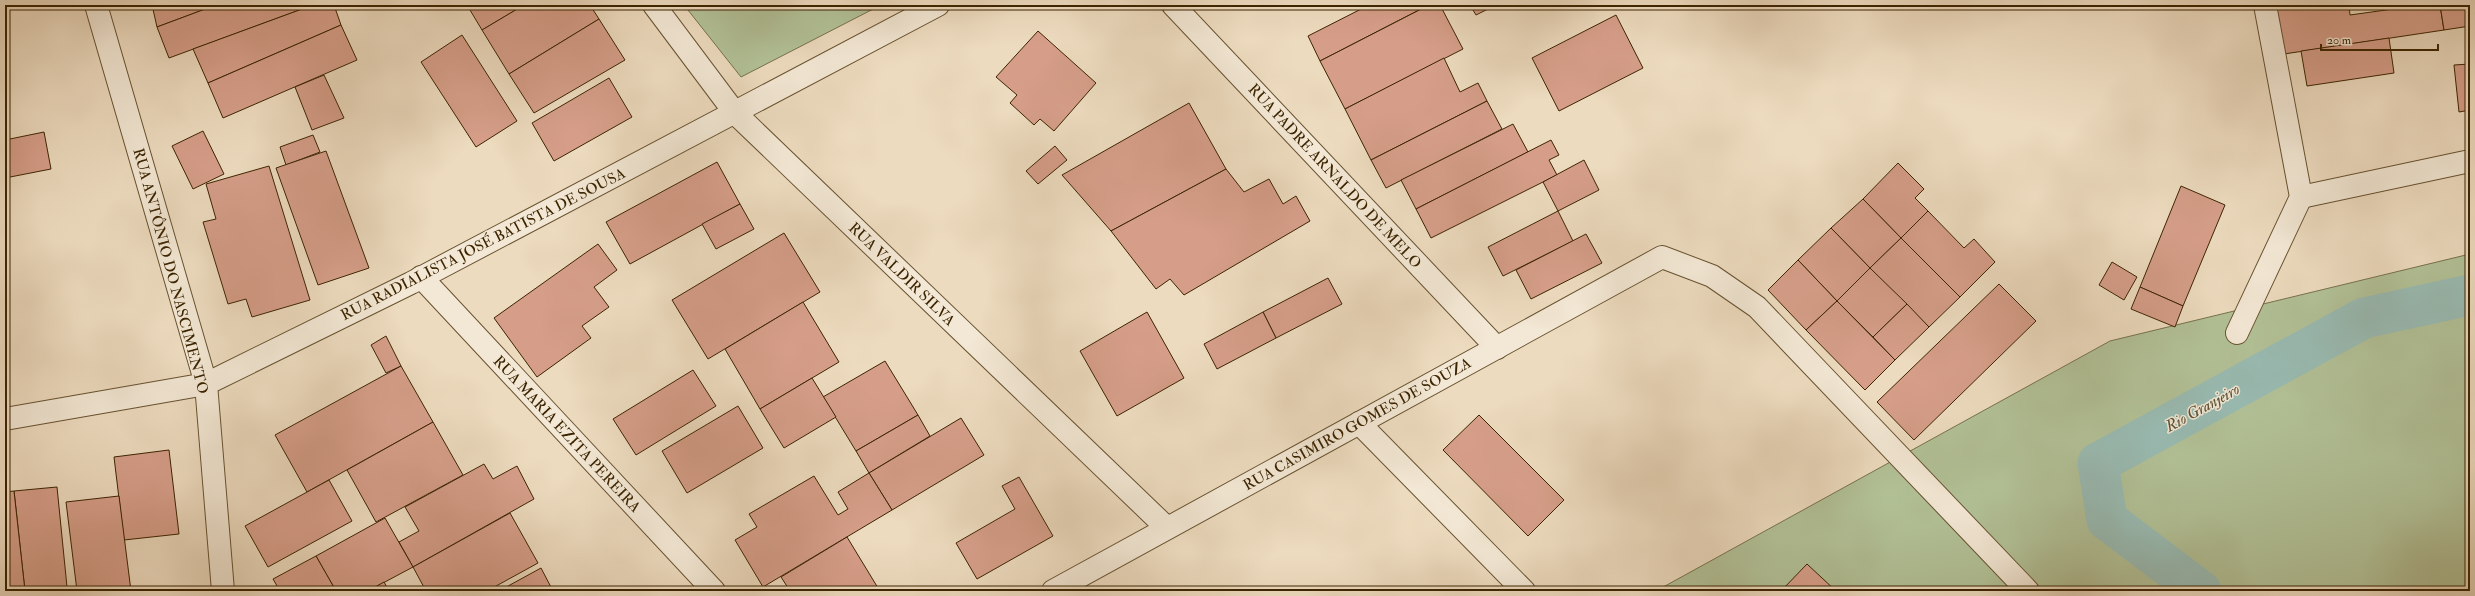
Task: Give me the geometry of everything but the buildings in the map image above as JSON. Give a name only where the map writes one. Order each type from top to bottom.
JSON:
[{"type":"street","name":"RUA ANTÔNIO DO NASCIMENTO","points":[[96,5],[206,384],[223,591]]},
{"type":"street","name":"RUA VALDIR SILVA","points":[[654,5],[735,113],[1167,528]]},
{"type":"street","name":"RUA RADIALISTA JOSÉ BATISTA DE SOUSA","points":[[5,419],[206,384],[421,277],[938,5]]},
{"type":"street","name":"RUA PADRE ARNALDO DE MELO","points":[[1173,5],[1497,348]]},
{"type":"street","points":[[2236,333],[2301,197],[2265,5]]},
{"type":"street","points":[[2301,197],[2470,161]]},
{"type":"street","name":"RUA CASIMIRO GOMES DE SOUZA","points":[[1053,591],[1662,257],[1712,276],[1757,307],[2028,591]]},
{"type":"street","name":"RUA MARIA EZITA PEREIRA","points":[[421,277],[714,591]]},
{"type":"street","points":[[1359,423],[1524,591]]},
{"type":"green space","points":[[684,5],[881,5],[741,77]]},
{"type":"green space","points":[[2470,254],[2470,591],[1656,591],[2110,341]]},
{"type":"waterway","name":"Rio Granjeiro","points":[[2201,591],[2107,520],[2098,463],[2364,318],[2470,295]]}]
